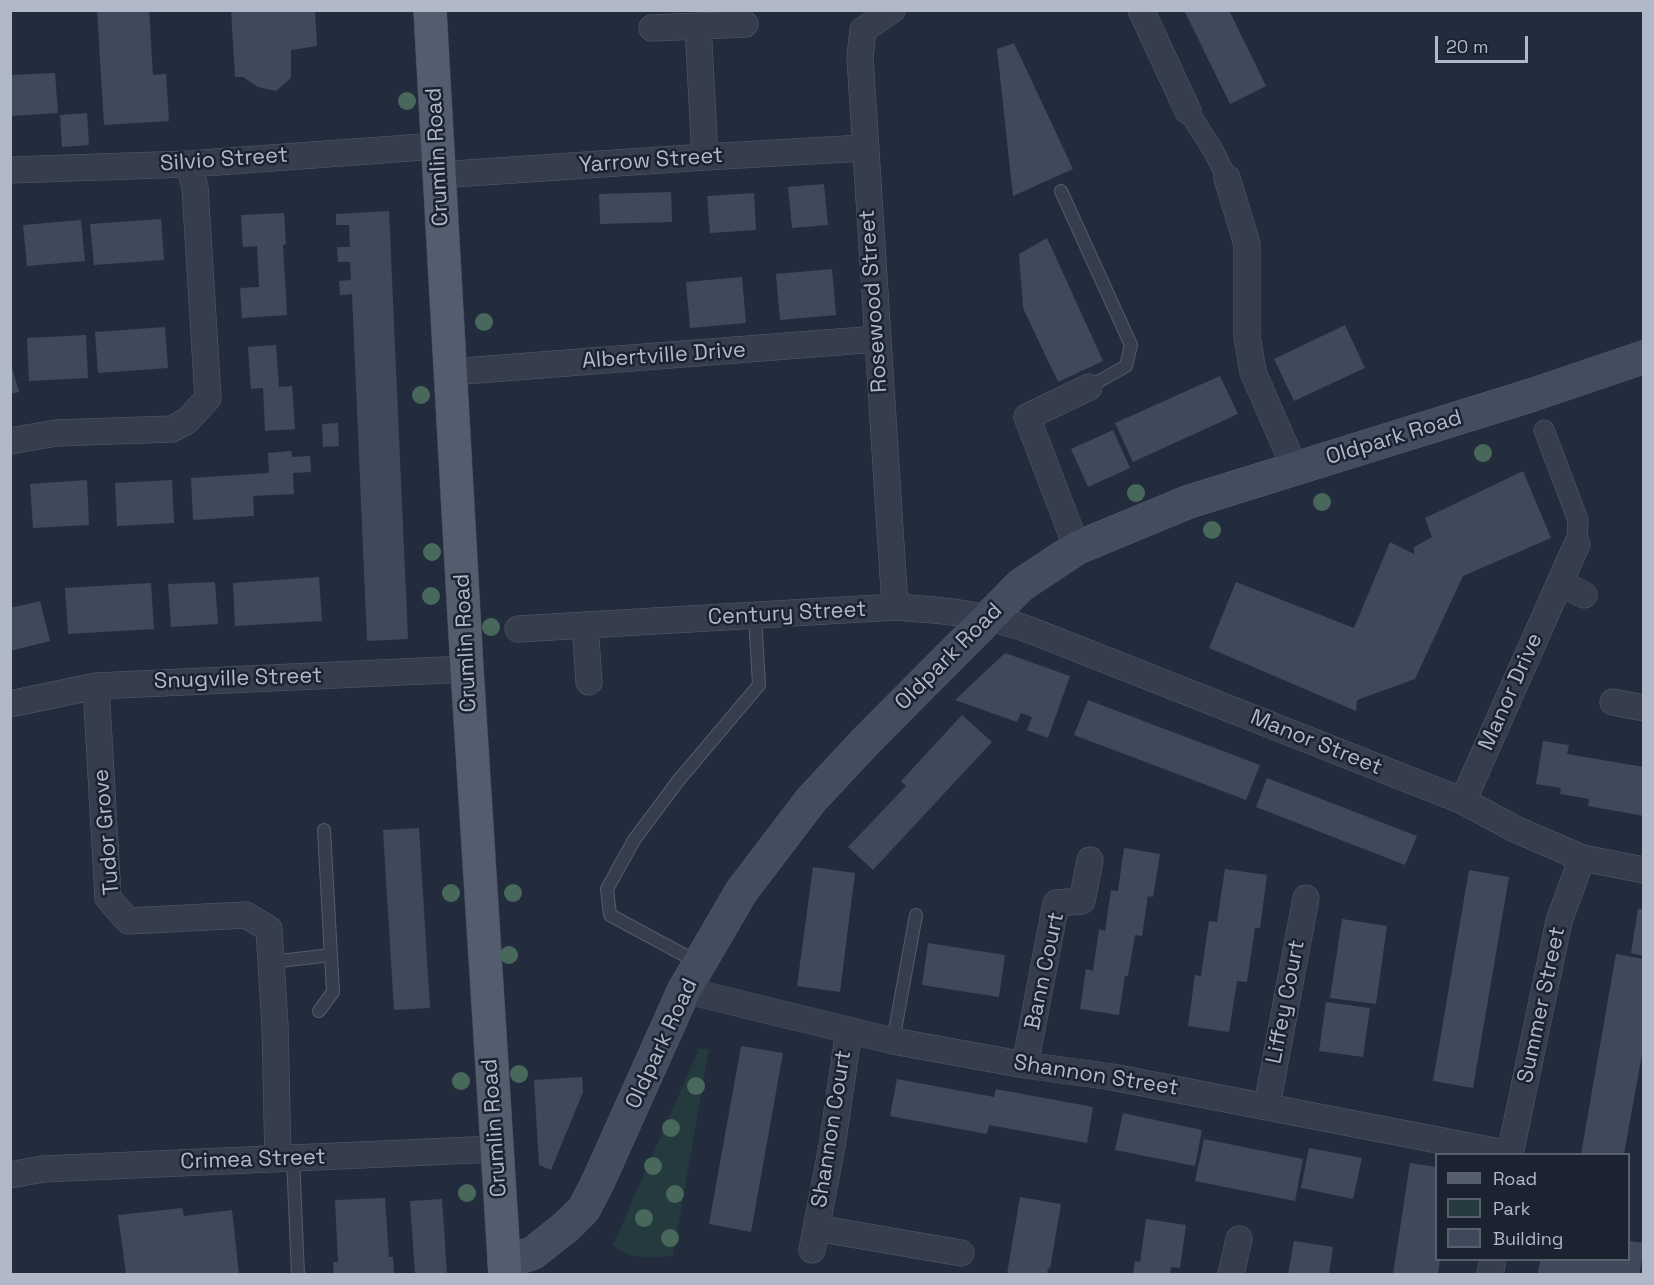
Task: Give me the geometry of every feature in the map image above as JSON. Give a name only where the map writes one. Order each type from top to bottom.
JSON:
[{"type":"main road","name":"Crumlin Road","points":[[430,10],[467,669],[505,1269]]},
{"type":"main road","name":"Oldpark Road","points":[[505,1269],[533,1253],[584,1209],[692,977],[741,892],[811,800],[987,617],[1021,585],[1077,548],[1188,502],[1532,395],[1644,357]]},
{"type":"street","name":"Rosewood Street","points":[[892,10],[863,30],[860,57],[895,607]]},
{"type":"street","points":[[1141,10],[1188,111],[1213,150],[1227,178],[1247,244],[1247,336],[1253,372],[1294,469]]},
{"type":"street","points":[[652,28],[745,24]]},
{"type":"street","points":[[698,26],[705,157]]},
{"type":"street","name":"Yarrow Street","points":[[438,161],[705,157],[864,148]]},
{"type":"street","name":"Silvio Street","points":[[10,170],[189,164],[438,161]]},
{"type":"street","points":[[10,441],[56,433],[172,429],[188,421],[208,398],[195,188],[189,164]]},
{"type":"street","name":"Albertville Drive","points":[[451,372],[877,339]]},
{"type":"street","points":[[1077,548],[1027,417],[1089,387]]},
{"type":"street","name":"Manor Drive","points":[[1462,801],[1577,544],[1578,520],[1544,430]]},
{"type":"street","points":[[1560,583],[1584,595]]},
{"type":"street","name":"Century Street","points":[[518,629],[895,607],[942,610],[987,617]]},
{"type":"street","name":"Manor Street","points":[[987,617],[1030,630],[1462,801],[1515,830],[1582,858],[1644,870]]},
{"type":"street","points":[[585,625],[588,682]]},
{"type":"street","name":"Snugville Street","points":[[10,704],[96,686],[467,669]]},
{"type":"street","name":"Tudor Grove","points":[[96,686],[108,898],[128,921],[246,915],[269,929],[285,1158]]},
{"type":"street","points":[[1613,702],[1644,708]]},
{"type":"street","name":"Summer Street","points":[[1510,1153],[1559,921],[1582,858]]},
{"type":"street","name":"Bann Court","points":[[1025,1065],[1056,903],[1082,901],[1090,860]]},
{"type":"street","name":"Liffey Court","points":[[1267,1105],[1306,898]]},
{"type":"street","name":"Shannon Street","points":[[692,977],[849,1030],[893,1041],[1267,1105],[1505,1153]]},
{"type":"street","name":"Shannon Court","points":[[849,1030],[814,1239],[961,1253]]},
{"type":"street","name":"Crimea Street","points":[[10,1175],[43,1169],[496,1149]]},
{"type":"street","points":[[1231,1275],[1239,1239]]},
{"type":"lane","points":[[1061,191],[1131,345],[1126,366],[1089,387]]},
{"type":"lane","points":[[692,977],[609,915],[607,889],[634,840],[678,781],[759,686],[755,616]]},
{"type":"lane","points":[[319,1011],[333,992],[324,830]]},
{"type":"lane","points":[[893,1041],[916,915]]},
{"type":"lane","points":[[271,962],[331,955]]},
{"type":"lane","points":[[285,1158],[298,1275]]},
{"type":"green space","points":[[699,1049],[709,1049],[673,1256],[649,1258],[627,1254],[613,1245]]},
{"type":"building","points":[[97,10],[149,10],[153,75],[166,74],[169,121],[104,125]]},
{"type":"building","points":[[231,10],[315,10],[317,46],[291,50],[291,78],[276,91],[258,87],[243,77],[235,77]]},
{"type":"building","points":[[1184,10],[1229,10],[1266,86],[1230,104]]},
{"type":"building","points":[[1014,43],[1073,169],[1013,196],[997,49]]},
{"type":"building","points":[[55,73],[58,113],[10,116],[10,75]]},
{"type":"building","points":[[87,113],[89,145],[62,147],[60,115]]},
{"type":"building","points":[[824,184],[828,225],[792,228],[788,187]]},
{"type":"building","points":[[671,192],[672,222],[600,224],[599,194]]},
{"type":"building","points":[[754,193],[756,230],[710,233],[707,196]]},
{"type":"building","points":[[389,211],[408,639],[367,641],[352,294],[340,295],[339,281],[351,280],[350,262],[338,262],[337,247],[350,247],[349,225],[336,225],[336,214]]},
{"type":"building","points":[[284,213],[286,244],[283,245],[287,315],[242,318],[240,288],[259,287],[257,246],[243,247],[241,215]]},
{"type":"building","points":[[161,219],[164,260],[94,265],[90,224]]},
{"type":"building","points":[[81,220],[85,261],[27,266],[23,225]]},
{"type":"building","points":[[1047,238],[1103,361],[1058,382],[1023,308],[1019,254]]},
{"type":"building","points":[[832,269],[836,315],[780,320],[776,274]]},
{"type":"building","points":[[742,277],[746,323],[690,328],[686,282]]},
{"type":"building","points":[[1345,325],[1365,368],[1294,401],[1274,359]]},
{"type":"building","points":[[165,327],[168,368],[98,373],[95,332]]},
{"type":"building","points":[[86,335],[88,378],[29,381],[27,338]]},
{"type":"building","points":[[276,345],[279,387],[292,386],[295,429],[265,431],[263,388],[251,389],[248,347]]},
{"type":"building","points":[[10,360],[19,392],[10,394]]},
{"type":"building","points":[[1220,376],[1238,414],[1133,462],[1115,423]]},
{"type":"building","points":[[338,423],[339,446],[323,447],[322,424]]},
{"type":"building","points":[[1113,430],[1130,468],[1088,487],[1071,449]]},
{"type":"building","points":[[291,451],[292,457],[310,456],[311,472],[293,473],[294,494],[253,496],[254,516],[193,520],[191,478],[269,473],[268,453]]},
{"type":"building","points":[[1523,471],[1551,538],[1463,576],[1415,679],[1357,700],[1356,711],[1209,648],[1236,582],[1354,628],[1390,542],[1414,554],[1414,547],[1432,537],[1425,518]]},
{"type":"building","points":[[87,480],[89,525],[33,528],[30,484]]},
{"type":"building","points":[[172,480],[174,523],[117,526],[115,483]]},
{"type":"building","points":[[319,577],[322,621],[235,626],[233,583]]},
{"type":"building","points":[[215,582],[218,624],[171,627],[168,584]]},
{"type":"building","points":[[151,583],[154,629],[68,634],[65,588]]},
{"type":"building","points":[[40,601],[50,641],[10,651],[10,608]]},
{"type":"building","points":[[1005,653],[1070,676],[1048,738],[1027,730],[1032,717],[1021,713],[1017,722],[955,700]]},
{"type":"building","points":[[1088,700],[1260,765],[1246,800],[1074,735]]},
{"type":"building","points":[[962,715],[992,742],[873,870],[848,847],[906,786],[901,781]]},
{"type":"building","points":[[1543,741],[1569,745],[1567,754],[1644,767],[1644,816],[1588,806],[1589,799],[1560,794],[1561,788],[1536,784]]},
{"type":"building","points":[[1267,778],[1417,836],[1405,865],[1256,807]]},
{"type":"building","points":[[419,828],[430,1008],[394,1010],[383,830]]},
{"type":"building","points":[[1124,848],[1160,854],[1153,897],[1148,896],[1142,936],[1135,935],[1119,1015],[1080,1009],[1086,969],[1093,971],[1099,929],[1105,931],[1111,890],[1118,891]]},
{"type":"building","points":[[813,867],[855,873],[840,992],[797,986]]},
{"type":"building","points":[[1225,869],[1267,875],[1260,928],[1255,928],[1247,982],[1237,981],[1229,1032],[1188,1026],[1195,975],[1201,976],[1209,921],[1217,922]]},
{"type":"building","points":[[1469,870],[1509,877],[1473,1088],[1433,1081]]},
{"type":"building","points":[[1638,909],[1644,909],[1644,956],[1631,953]]},
{"type":"building","points":[[1342,919],[1387,926],[1376,1004],[1330,998]]},
{"type":"building","points":[[928,943],[1005,955],[999,997],[922,985]]},
{"type":"building","points":[[1616,954],[1644,959],[1644,1044],[1624,1153],[1581,1153]]},
{"type":"building","points":[[1326,1002],[1370,1008],[1363,1057],[1319,1051]]},
{"type":"building","points":[[741,1046],[783,1053],[751,1232],[709,1224]]},
{"type":"building","points":[[582,1077],[583,1092],[551,1170],[539,1165],[534,1080]]},
{"type":"building","points":[[897,1079],[994,1097],[996,1089],[1093,1107],[1087,1143],[989,1125],[987,1134],[890,1116]]},
{"type":"building","points":[[1123,1113],[1202,1130],[1195,1166],[1115,1150]]},
{"type":"building","points":[[1204,1139],[1303,1159],[1295,1201],[1195,1181]]},
{"type":"building","points":[[1309,1148],[1362,1158],[1353,1199],[1301,1188]]},
{"type":"building","points":[[1410,1163],[1435,1167],[1435,1261],[1440,1261],[1438,1274],[1393,1274]]},
{"type":"building","points":[[1020,1197],[1061,1204],[1050,1269],[1048,1268],[1047,1274],[1007,1274]]},
{"type":"building","points":[[385,1198],[389,1257],[393,1257],[394,1274],[334,1274],[333,1262],[338,1262],[335,1200]]},
{"type":"building","points":[[442,1199],[447,1274],[415,1274],[410,1201]]},
{"type":"building","points":[[182,1208],[184,1216],[232,1210],[239,1274],[126,1274],[118,1215]]},
{"type":"building","points":[[1146,1219],[1186,1225],[1180,1268],[1171,1267],[1170,1274],[1133,1274],[1135,1261],[1140,1262]]},
{"type":"building","points":[[1294,1241],[1333,1247],[1329,1274],[1288,1274]]},
{"type":"building","points":[[1630,1241],[1644,1243],[1640,1272],[1644,1274],[1538,1274],[1540,1261],[1630,1261]]}]
